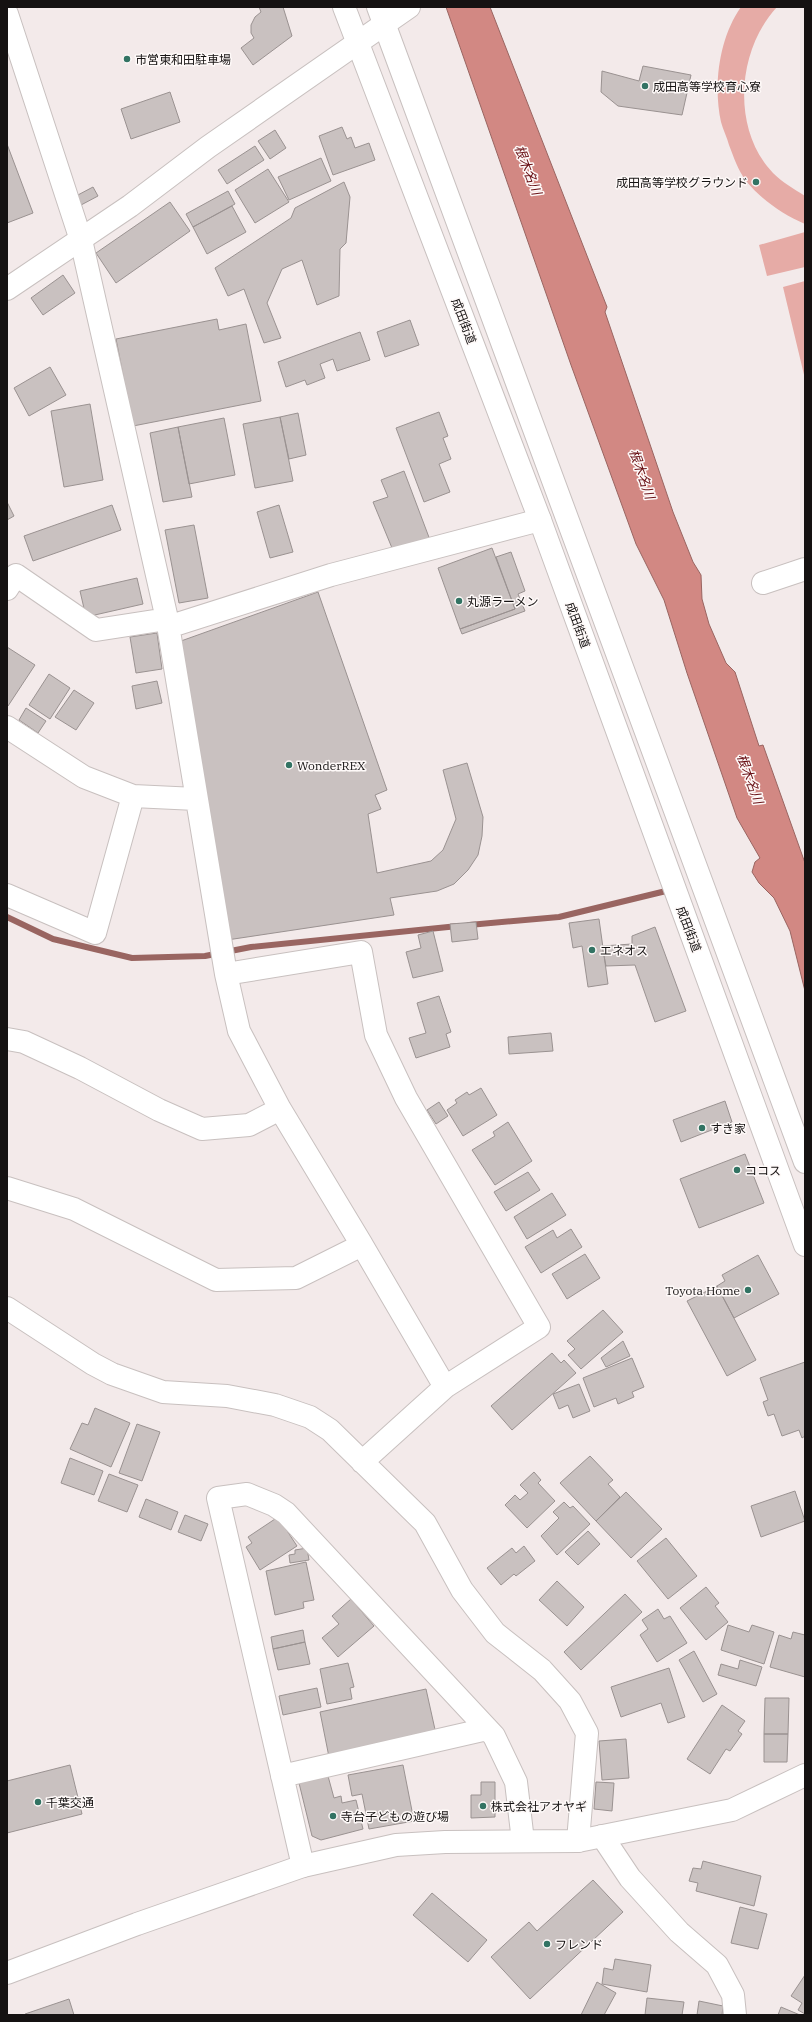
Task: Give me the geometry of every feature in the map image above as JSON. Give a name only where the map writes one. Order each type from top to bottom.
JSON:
[{"type":"main road","name":"成田街道","points":[[344,7],[356,43],[540,520],[805,1245]]},
{"type":"main road","points":[[7,289],[81,240],[356,43],[381,16],[409,7]]},
{"type":"main road","points":[[7,14],[81,240],[167,623],[220,938],[239,1031],[280,1109],[445,1387]]},
{"type":"main road","points":[[381,16],[598,600],[681,831],[805,1162]]},
{"type":"main road","points":[[10,578],[96,630],[167,623],[331,575],[540,520]]},
{"type":"main road","points":[[763,583],[805,568]]},
{"type":"main road","points":[[7,728],[84,777],[133,796],[196,798]]},
{"type":"main road","points":[[7,895],[95,933],[133,796]]},
{"type":"main road","points":[[226,970],[361,952],[376,1035],[406,1098],[539,1327],[445,1387],[362,1462]]},
{"type":"main road","points":[[7,1038],[24,1042],[80,1068],[159,1110],[202,1129],[249,1125],[280,1109]]},
{"type":"main road","points":[[7,1188],[74,1210],[216,1280],[296,1278],[362,1245]]},
{"type":"main road","points":[[7,1308],[93,1364],[112,1374],[163,1392],[227,1396],[275,1406],[310,1417],[330,1430],[425,1523],[462,1590],[495,1633],[542,1670],[570,1701],[587,1733],[578,1841]]},
{"type":"main road","points":[[303,1866],[218,1498],[247,1494],[274,1505],[286,1513],[494,1736],[516,1782],[523,1841]]},
{"type":"main road","points":[[282,1776],[487,1729]]},
{"type":"main road","points":[[7,1973],[137,1924],[303,1866],[396,1845],[445,1842],[578,1841],[732,1810],[805,1775]]},
{"type":"main road","points":[[602,1836],[630,1878],[679,1932],[716,1965],[733,1995],[735,2015]]},
{"type":"shaded area","points":[[741,7],[777,7],[764,25],[754,45],[747,67],[744,90],[745,112],[750,135],[759,155],[773,173],[805,196],[805,224],[788,216],[773,206],[746,181],[736,164],[722,125],[718,93],[720,62],[727,33],[733,19]]},
{"type":"shaded area","points":[[805,232],[805,267],[767,276],[759,245]]},
{"type":"shaded area","points":[[805,281],[805,379],[783,287]]},
{"type":"water","name":"根木名川","points":[[446,7],[490,7],[607,307],[605,312],[673,512],[693,562],[701,575],[702,599],[709,624],[726,663],[735,672],[759,746],[763,745],[805,863],[805,991],[790,931],[774,898],[759,883],[752,872],[755,862],[760,858],[737,818],[687,673],[664,600],[636,544],[571,365]]},
{"type":"building","points":[[259,7],[283,7],[292,36],[253,65],[241,48],[254,38],[251,33],[251,25],[255,17],[261,12]]},
{"type":"building","name":"成田高等学校育心寮","points":[[643,66],[691,75],[682,115],[618,106],[601,92],[602,71],[639,81]]},
{"type":"building","points":[[170,92],[180,122],[131,139],[121,109]]},
{"type":"building","points":[[342,127],[347,139],[351,137],[355,148],[369,143],[375,160],[333,175],[319,136]]},
{"type":"building","points":[[275,130],[286,148],[270,159],[258,141]]},
{"type":"building","points":[[7,144],[33,213],[7,223]]},
{"type":"building","points":[[255,146],[264,160],[227,184],[218,170]]},
{"type":"building","points":[[321,158],[331,181],[289,200],[278,177]]},
{"type":"building","points":[[268,169],[289,202],[255,223],[235,190]]},
{"type":"building","points":[[344,182],[350,197],[346,243],[340,249],[339,296],[317,305],[302,260],[282,269],[267,303],[281,338],[264,343],[244,289],[228,296],[215,268],[291,218],[295,208]]},
{"type":"building","points":[[93,187],[98,196],[81,205],[76,196]]},
{"type":"building","points":[[228,191],[235,204],[193,227],[186,214]]},
{"type":"building","points":[[170,202],[190,231],[116,283],[96,253]]},
{"type":"building","points":[[232,206],[246,232],[207,254],[193,227]]},
{"type":"building","points":[[63,275],[75,293],[43,315],[31,298]]},
{"type":"building","points":[[217,319],[219,330],[246,324],[261,401],[133,426],[116,339]]},
{"type":"building","points":[[410,320],[419,345],[385,357],[377,332]]},
{"type":"building","points":[[360,332],[370,360],[337,371],[333,359],[320,364],[325,378],[307,385],[305,380],[286,387],[278,362]]},
{"type":"building","points":[[50,367],[66,395],[29,416],[14,388]]},
{"type":"building","points":[[90,404],[103,480],[64,487],[51,411]]},
{"type":"building","points":[[439,412],[448,436],[443,438],[451,459],[439,464],[450,492],[424,502],[396,428]]},
{"type":"building","points":[[298,413],[306,455],[289,459],[280,417]]},
{"type":"building","points":[[280,417],[293,481],[255,488],[243,424]]},
{"type":"building","points":[[224,418],[235,475],[189,484],[178,427]]},
{"type":"building","points":[[178,427],[192,497],[163,502],[150,433]]},
{"type":"building","points":[[404,471],[430,540],[392,548],[373,502],[388,497],[381,480]]},
{"type":"building","points":[[7,502],[14,516],[7,520]]},
{"type":"building","points":[[112,505],[121,530],[33,561],[24,536]]},
{"type":"building","points":[[279,505],[293,552],[270,558],[257,512]]},
{"type":"building","points":[[194,525],[208,598],[179,603],[165,530]]},
{"type":"building","points":[[492,548],[515,609],[460,629],[438,568]]},
{"type":"building","points":[[511,552],[525,591],[518,594],[525,611],[462,634],[460,629],[515,609],[496,557]]},
{"type":"building","points":[[137,578],[143,604],[86,617],[80,591]]},
{"type":"building","name":"WonderREX","points":[[318,592],[387,790],[375,795],[381,809],[368,814],[377,873],[431,861],[443,850],[456,819],[443,770],[467,763],[483,817],[482,836],[478,855],[468,870],[454,884],[437,891],[390,898],[394,915],[227,940],[181,641]]},
{"type":"building","points":[[157,633],[162,669],[136,673],[130,637]]},
{"type":"building","points":[[7,647],[35,665],[8,706],[7,705]]},
{"type":"building","points":[[49,674],[70,688],[50,719],[29,705]]},
{"type":"building","points":[[157,681],[162,703],[136,709],[132,686]]},
{"type":"building","points":[[74,690],[94,703],[76,730],[55,717]]},
{"type":"building","points":[[26,708],[46,721],[38,733],[19,720]]},
{"type":"building","points":[[599,919],[608,984],[588,987],[582,946],[573,948],[569,923]]},
{"type":"building","points":[[476,922],[478,939],[452,942],[450,924]]},
{"type":"building","points":[[655,927],[686,1011],[655,1022],[635,965],[606,966],[602,946],[632,944],[632,936]]},
{"type":"building","points":[[433,931],[443,971],[413,978],[406,952],[421,948],[418,935]]},
{"type":"building","points":[[439,996],[451,1032],[446,1034],[450,1047],[416,1058],[409,1038],[426,1033],[417,1003]]},
{"type":"building","points":[[551,1033],[553,1051],[509,1054],[508,1037]]},
{"type":"building","points":[[481,1088],[497,1115],[463,1136],[447,1110],[457,1103],[455,1100],[467,1092],[469,1095]]},
{"type":"building","points":[[725,1101],[732,1122],[681,1142],[673,1120]]},
{"type":"building","points":[[439,1102],[448,1116],[436,1124],[427,1110]]},
{"type":"building","points":[[508,1122],[532,1161],[495,1185],[472,1150],[495,1136],[493,1132]]},
{"type":"building","points":[[745,1154],[764,1203],[699,1228],[680,1179]]},
{"type":"building","points":[[528,1172],[540,1190],[506,1211],[494,1192]]},
{"type":"building","points":[[552,1193],[566,1215],[527,1239],[514,1217]]},
{"type":"building","points":[[571,1229],[582,1247],[541,1273],[525,1247],[553,1230],[557,1238]]},
{"type":"building","points":[[585,1254],[600,1278],[567,1299],[552,1274]]},
{"type":"building","name":"Toyota Home","points":[[758,1255],[779,1294],[734,1318],[717,1286],[725,1281],[722,1275]]},
{"type":"building","points":[[717,1286],[756,1360],[727,1376],[687,1301]]},
{"type":"building","points":[[603,1310],[623,1332],[581,1369],[568,1355],[575,1349],[567,1341]]},
{"type":"building","points":[[623,1341],[630,1356],[606,1367],[601,1358]]},
{"type":"building","points":[[552,1353],[561,1363],[564,1360],[576,1373],[512,1430],[491,1406]]},
{"type":"building","points":[[632,1358],[644,1387],[632,1392],[634,1397],[618,1404],[616,1398],[594,1407],[583,1378]]},
{"type":"building","points":[[805,1362],[805,1436],[802,1438],[799,1430],[782,1436],[774,1414],[768,1416],[763,1402],[768,1400],[760,1378]]},
{"type":"building","points":[[579,1384],[590,1411],[573,1418],[568,1405],[559,1409],[553,1394]]},
{"type":"building","points":[[95,1408],[130,1423],[111,1467],[70,1449],[82,1423],[88,1425]]},
{"type":"building","points":[[137,1424],[160,1432],[142,1481],[119,1473]]},
{"type":"building","points":[[590,1456],[613,1480],[608,1484],[620,1497],[596,1521],[560,1483]]},
{"type":"building","points":[[70,1458],[103,1471],[94,1495],[61,1483]]},
{"type":"building","points":[[534,1472],[541,1480],[538,1483],[555,1501],[527,1528],[505,1505],[515,1495],[520,1500],[528,1493],[520,1485]]},
{"type":"building","points":[[109,1474],[138,1485],[127,1512],[98,1501]]},
{"type":"building","points":[[795,1491],[805,1521],[761,1537],[751,1506]]},
{"type":"building","points":[[626,1492],[662,1529],[631,1558],[596,1521]]},
{"type":"building","points":[[146,1499],[178,1512],[171,1530],[139,1517]]},
{"type":"building","points":[[564,1502],[570,1508],[573,1506],[590,1524],[557,1555],[541,1536],[559,1518],[553,1512]]},
{"type":"building","points":[[185,1515],[208,1524],[201,1541],[178,1532]]},
{"type":"building","points":[[278,1517],[297,1546],[260,1570],[246,1547],[252,1543],[248,1537]]},
{"type":"building","points":[[588,1531],[600,1544],[578,1565],[565,1552]]},
{"type":"building","points":[[666,1538],[697,1576],[668,1599],[637,1561]]},
{"type":"building","points":[[524,1546],[535,1561],[516,1576],[514,1574],[501,1585],[487,1568],[512,1548],[516,1553]]},
{"type":"building","points":[[307,1548],[309,1560],[290,1563],[289,1555],[295,1554],[295,1550]]},
{"type":"building","points":[[306,1562],[314,1600],[303,1602],[304,1608],[275,1615],[266,1571]]},
{"type":"building","points":[[557,1581],[584,1607],[567,1626],[539,1600]]},
{"type":"building","points":[[706,1587],[719,1603],[715,1606],[728,1622],[706,1640],[680,1608]]},
{"type":"building","points":[[625,1594],[642,1612],[581,1670],[564,1652]]},
{"type":"building","points":[[351,1599],[374,1626],[338,1657],[322,1638],[339,1624],[332,1616]]},
{"type":"building","points":[[658,1609],[664,1619],[670,1616],[687,1643],[657,1662],[640,1635],[648,1629],[642,1620]]},
{"type":"building","points":[[728,1625],[749,1632],[752,1625],[774,1632],[764,1664],[721,1650]]},
{"type":"building","points":[[303,1630],[305,1642],[273,1649],[271,1637]]},
{"type":"building","points":[[793,1632],[805,1635],[805,1677],[770,1667],[779,1635],[791,1639]]},
{"type":"building","points":[[305,1642],[310,1664],[278,1670],[273,1649]]},
{"type":"building","points":[[694,1651],[717,1694],[703,1702],[679,1660]]},
{"type":"building","points":[[740,1660],[762,1667],[756,1686],[718,1675],[721,1664],[738,1669]]},
{"type":"building","points":[[348,1663],[354,1687],[350,1688],[352,1699],[327,1704],[320,1669]]},
{"type":"building","points":[[669,1668],[685,1717],[668,1723],[661,1703],[621,1717],[611,1687]]},
{"type":"building","points":[[317,1688],[321,1707],[283,1715],[279,1696]]},
{"type":"building","points":[[426,1689],[436,1734],[329,1757],[320,1712]]},
{"type":"building","points":[[765,1698],[789,1698],[788,1734],[764,1734]]},
{"type":"building","points":[[722,1705],[745,1721],[738,1731],[742,1734],[730,1751],[726,1749],[710,1774],[687,1759]]},
{"type":"building","points":[[764,1734],[788,1734],[787,1762],[764,1762]]},
{"type":"building","points":[[626,1739],[629,1778],[602,1780],[599,1741]]},
{"type":"building","points":[[70,1765],[82,1814],[7,1833],[7,1781]]},
{"type":"building","points":[[403,1765],[414,1821],[369,1829],[362,1794],[352,1796],[348,1775]]},
{"type":"building","name":"寺台子どもの遊び場","points":[[328,1776],[334,1798],[341,1796],[342,1803],[356,1800],[363,1829],[321,1840],[312,1836],[299,1783]]},
{"type":"building","name":"株式会社アオヤギ","points":[[481,1782],[495,1782],[495,1817],[471,1818],[471,1795],[481,1795]]},
{"type":"building","points":[[596,1782],[614,1783],[612,1811],[594,1809]]},
{"type":"building","points":[[703,1861],[761,1876],[754,1906],[696,1891],[698,1883],[689,1881],[693,1868],[701,1869]]},
{"type":"building","name":"フレンド","points":[[593,1880],[623,1912],[530,1999],[491,1957],[529,1922],[537,1931]]},
{"type":"building","points":[[432,1893],[487,1940],[468,1962],[413,1915]]},
{"type":"building","points":[[740,1907],[767,1914],[758,1949],[731,1943]]},
{"type":"building","points":[[615,1959],[651,1965],[647,1992],[602,1984],[604,1968],[613,1970]]},
{"type":"building","points":[[805,1975],[805,2014],[798,2010],[802,2003],[791,1996]]},
{"type":"building","points":[[597,1982],[616,1993],[604,2015],[581,2015]]},
{"type":"building","points":[[647,1998],[684,2002],[682,2015],[645,2015]]},
{"type":"building","points":[[69,1999],[74,2015],[25,2014]]},
{"type":"building","points":[[699,2001],[723,2006],[722,2015],[697,2015]]},
{"type":"building","points":[[781,2007],[800,2015],[778,2015]]},
{"type":"waterway","points":[[469,925],[559,917],[666,891],[668,895]]},
{"type":"waterway","points":[[7,917],[53,939],[132,958],[205,956],[251,947],[458,926]]},
{"type":"place","name":"市営東和田駐車場","points":[[127,59]]},
{"type":"place","name":"成田高等学校育心寮","points":[[645,86]]},
{"type":"place","name":"成田高等学校グラウンド","points":[[756,182]]},
{"type":"place","name":"丸源ラーメン","points":[[459,601]]},
{"type":"place","name":"WonderREX","points":[[289,765]]},
{"type":"place","name":"エネオス","points":[[592,950]]},
{"type":"place","name":"すき家","points":[[702,1128]]},
{"type":"place","name":"ココス","points":[[737,1170]]},
{"type":"place","name":"Toyota Home","points":[[748,1290]]},
{"type":"place","name":"千葉交通","points":[[38,1802]]},
{"type":"place","name":"株式会社アオヤギ","points":[[483,1806]]},
{"type":"place","name":"寺台子どもの遊び場","points":[[333,1816]]},
{"type":"place","name":"フレンド","points":[[547,1944]]}]
